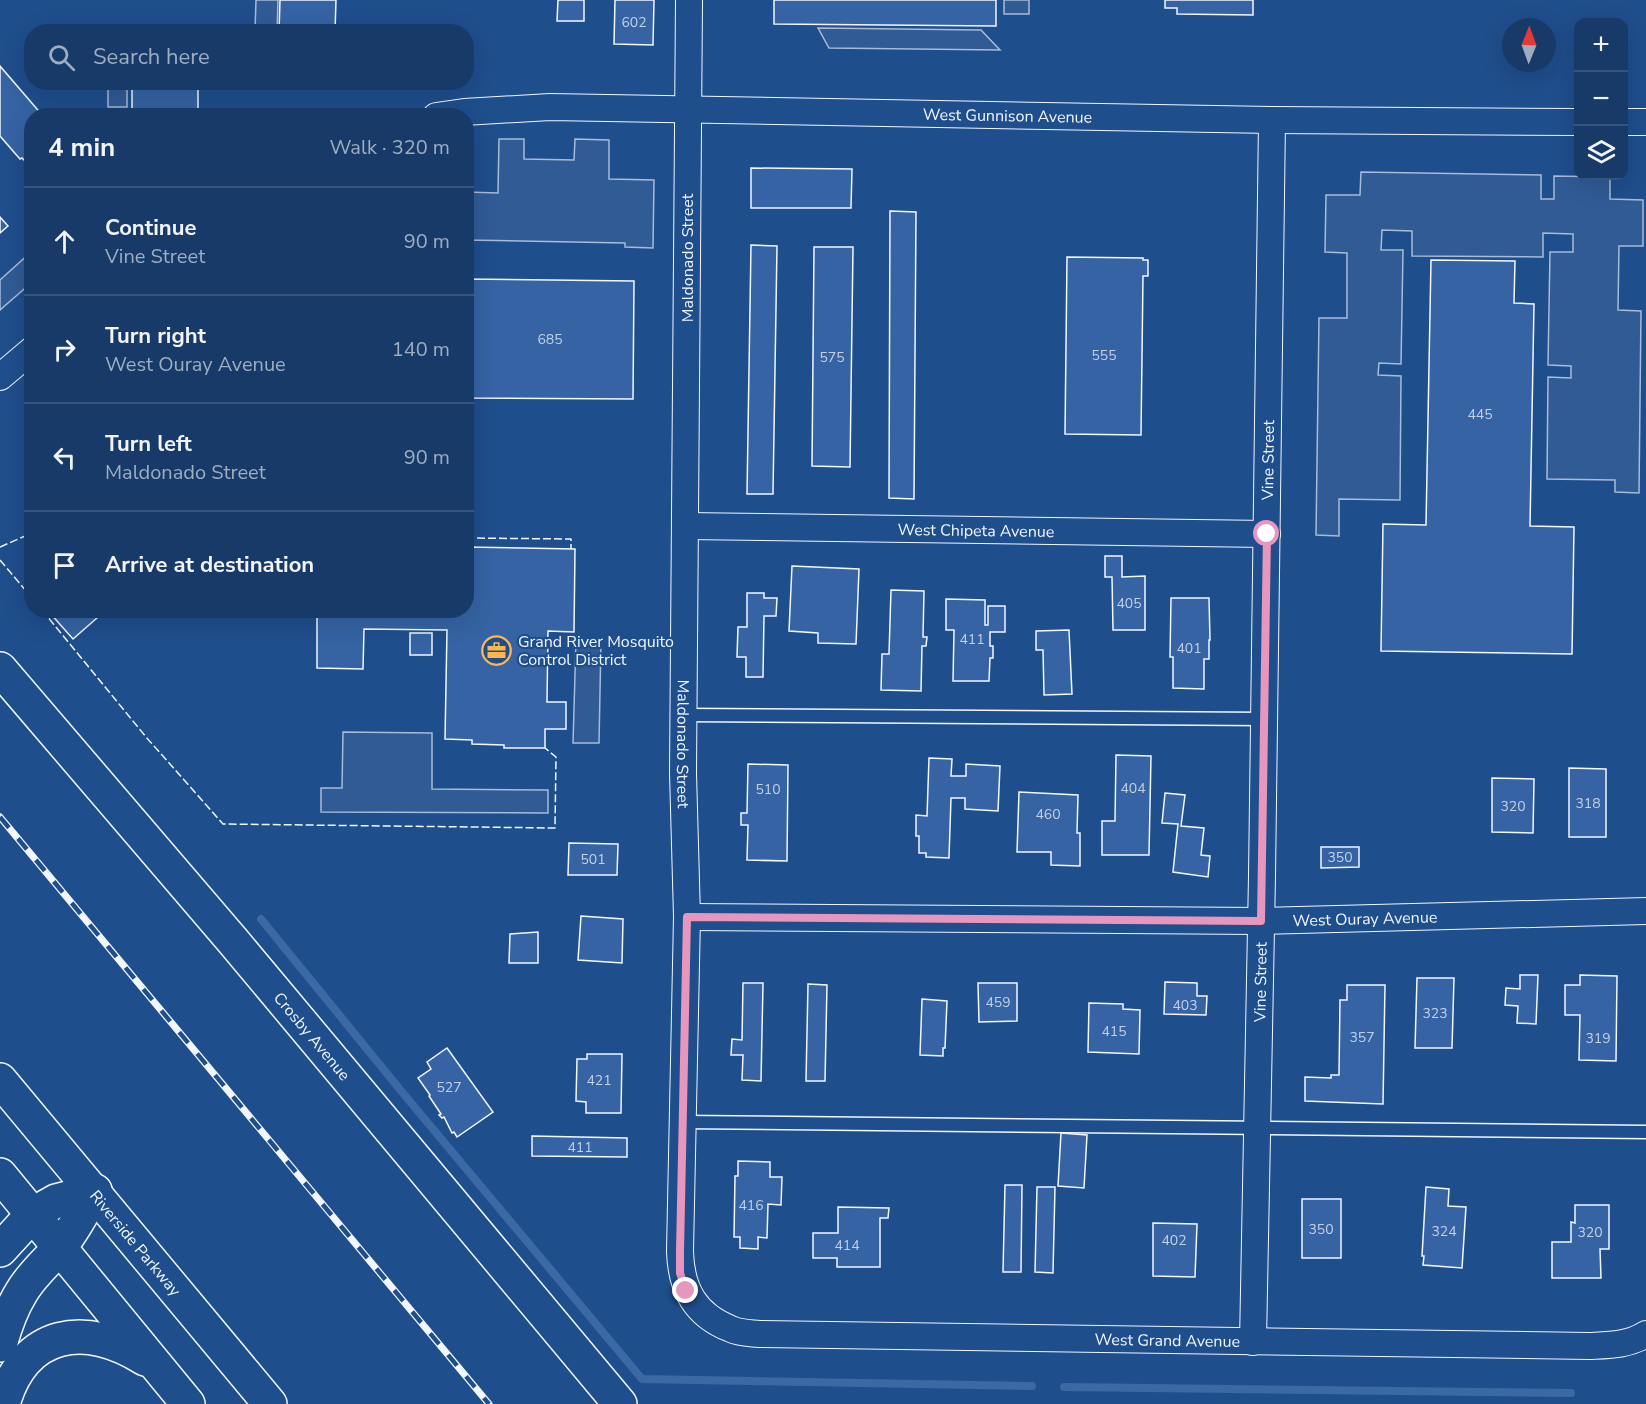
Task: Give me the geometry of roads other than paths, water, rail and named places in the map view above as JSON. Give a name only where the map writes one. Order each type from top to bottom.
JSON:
[{"type":"street","name":"Maldonado Street","points":[[690,0],[683,715],[687,917],[680,1273],[686,1291],[696,1304]]},
{"type":"street","name":"West Gunnison Avenue","points":[[474,111],[550,107],[1272,120],[1574,122]]},
{"type":"street","name":"Vine Street","points":[[1253,1342],[1272,120]]},
{"type":"street","points":[[1628,122],[1646,122]]},
{"type":"street","points":[[0,376],[24,356]]},
{"type":"street","name":"West Chipeta Avenue","points":[[685,526],[1267,534]]},
{"type":"street","name":"Crosby Avenue","points":[[0,669],[240,950],[620,1404]]},
{"type":"street","name":"West Ouray Avenue","points":[[687,917],[1261,921],[1646,911]]},
{"type":"street","name":"Riverside Parkway","points":[[0,1080],[270,1404]]},
{"type":"street","points":[[0,1175],[188,1404]]},
{"type":"street","points":[[0,1250],[33,1214],[56,1201],[94,1191]]},
{"type":"street","points":[[0,1345],[8,1319],[20,1294],[30,1278],[59,1247],[77,1222],[94,1191]]},
{"type":"street","name":"West Grand Avenue","points":[[696,1304],[709,1318],[733,1330],[759,1334],[1590,1346],[1637,1340],[1646,1334]]},
{"type":"street","points":[[3,1404],[14,1376],[24,1362],[41,1347],[65,1337],[92,1337],[110,1341],[126,1347],[158,1367]]},
{"type":"lane","points":[[683,715],[1264,719]]},
{"type":"lane","points":[[682,1122],[1646,1132]]},
{"type":"waterway","points":[[261,919],[642,1379],[1032,1386]]},
{"type":"waterway","points":[[1064,1387],[1571,1393]]},
{"type":"railway","points":[[0,817],[489,1404]]},
{"type":"place","name":"Grand River Mosquito Control District","points":[[497,650]]}]
